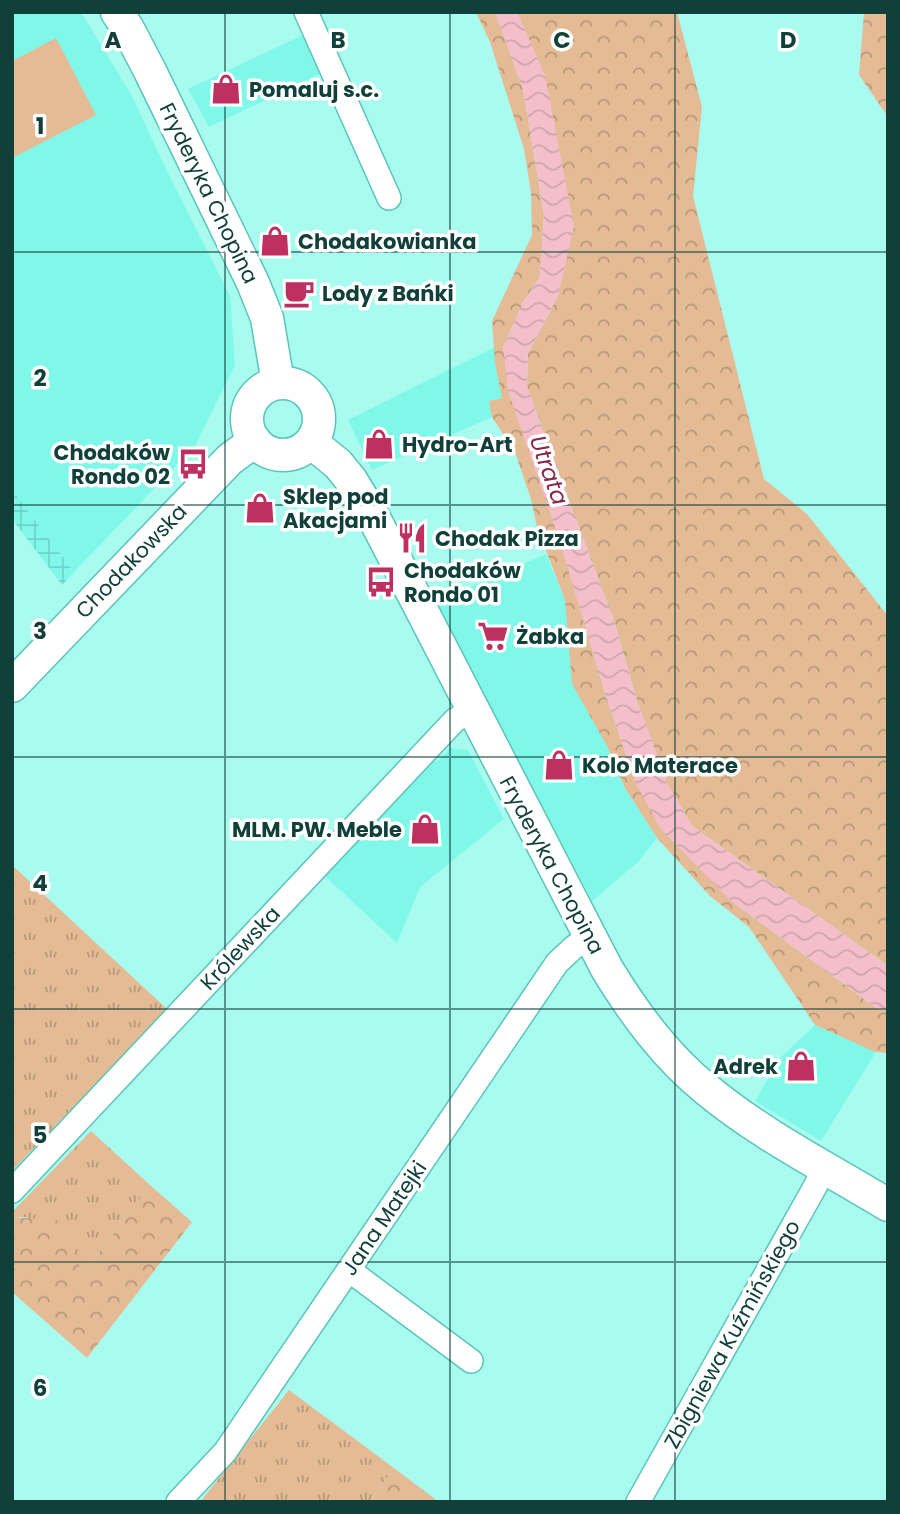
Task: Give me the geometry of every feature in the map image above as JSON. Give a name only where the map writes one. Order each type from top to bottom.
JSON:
[{"type":"main road","name":"Fryderyka Chopina","points":[[117,12],[150,71],[253,283],[267,318],[278,383]]},
{"type":"main road","points":[[278,383],[303,388],[314,401],[319,418],[311,442],[298,451],[283,455],[267,451],[255,441],[250,433],[247,415],[250,405],[261,390],[278,383]]},
{"type":"main road","name":"Chodakowska","points":[[12,686],[230,460],[255,441]]},
{"type":"main road","name":"Fryderyka Chopina","points":[[311,442],[338,464],[362,498],[589,936],[637,1016],[685,1070],[739,1115],[888,1205]]},
{"type":"street","points":[[306,12],[389,198]]},
{"type":"street","name":"Królewska","points":[[12,1191],[455,720],[472,711]]},
{"type":"street","name":"Jana Matejki","points":[[178,1502],[225,1452],[557,963],[589,936]]},
{"type":"street","name":"Zbigniewa Kuźmińskiego","points":[[638,1502],[816,1185],[824,1166]]},
{"type":"street","points":[[349,1270],[471,1361]]},
{"type":"shaded area","points":[[12,12],[81,12],[132,96],[230,296],[235,365],[195,446],[74,572],[12,490]]},
{"type":"shaded area","points":[[307,33],[324,72],[209,127],[188,89]]},
{"type":"shaded area","points":[[495,347],[495,363],[503,398],[489,401],[492,417],[372,470],[348,420]]},
{"type":"shaded area","points":[[12,490],[74,572],[62,585],[12,519]]},
{"type":"shaded area","points":[[546,554],[565,600],[569,646],[607,746],[625,788],[657,838],[638,862],[592,901],[436,602]]},
{"type":"shaded area","points":[[450,748],[468,750],[504,819],[420,887],[397,943],[325,876],[434,761],[437,762]]},
{"type":"shaded area","points":[[815,1025],[876,1052],[821,1141],[755,1101],[781,1057]]},
{"type":"green space","points":[[476,12],[495,12],[523,89],[544,215],[540,277],[523,302],[503,348],[605,693],[636,784],[729,899],[876,1008],[888,1012],[888,1053],[875,1052],[815,1025],[749,927],[710,896],[657,838],[625,788],[607,746],[572,684],[565,600],[537,527],[531,499],[515,452],[492,417],[489,401],[502,398],[495,363],[492,321],[532,235],[531,193],[524,149],[490,42]]},
{"type":"green space","points":[[517,12],[677,12],[702,107],[693,196],[764,479],[807,514],[888,616],[888,966],[692,826],[668,785],[637,701],[615,624],[527,387],[528,353],[558,296]]},
{"type":"green space","points":[[864,12],[888,12],[888,117],[859,75]]},
{"type":"green space","points":[[56,38],[96,115],[12,158],[12,61]]},
{"type":"green space","points":[[12,865],[167,1009],[12,1171]]},
{"type":"green space","points":[[91,1131],[150,1185],[82,1275],[26,1217],[12,1217],[12,1212]]},
{"type":"green space","points":[[150,1185],[192,1222],[87,1358],[12,1292],[12,1217],[64,1221],[82,1275]]},
{"type":"green space","points":[[289,1390],[394,1468],[369,1502],[200,1502]]},
{"type":"green space","points":[[394,1468],[439,1502],[369,1502]]},
{"type":"water","name":"Utrata","points":[[495,12],[517,12],[545,75],[574,227],[558,296],[528,353],[527,387],[615,624],[637,701],[668,784],[692,826],[888,966],[888,1012],[876,1008],[729,899],[660,828],[636,784],[605,693],[560,542],[508,391],[503,348],[523,302],[540,277],[544,215],[523,89]]},
{"type":"place","name":"Pomaluj s.c.","points":[[226,89]]},
{"type":"place","name":"Chodakowianka","points":[[275,241]]},
{"type":"place","name":"Lody z Bańki","points":[[299,293]]},
{"type":"place","name":"Hydro-Art","points":[[379,444]]},
{"type":"place","name":"Chodaków Rondo 02","points":[[193,464]]},
{"type":"place","name":"Sklep pod Akacjami","points":[[260,508]]},
{"type":"place","name":"Chodak Pizza","points":[[412,538]]},
{"type":"place","name":"Chodaków Rondo 01","points":[[381,582]]},
{"type":"place","name":"Żabka","points":[[493,636]]},
{"type":"place","name":"Kolo Materace","points":[[559,765]]},
{"type":"place","name":"MLM. PW. Meble","points":[[425,829]]},
{"type":"place","name":"Adrek","points":[[801,1066]]}]
